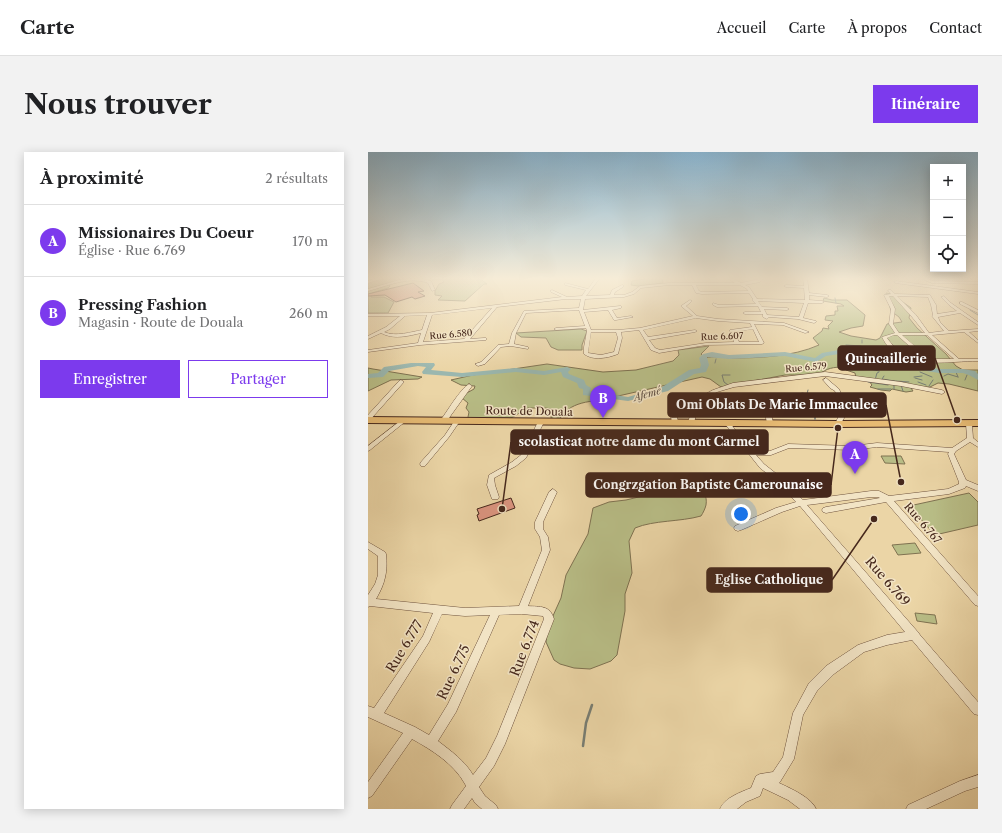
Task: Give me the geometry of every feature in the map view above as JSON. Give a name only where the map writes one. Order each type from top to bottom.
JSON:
[{"type":"highway","name":"Route de Douala","points":[[368,419],[675,423],[978,423]]},
{"type":"street","points":[[368,315],[430,314],[480,309]]},
{"type":"street","points":[[466,340],[494,309]]},
{"type":"street","points":[[609,309],[616,319],[631,317]]},
{"type":"street","points":[[511,345],[514,333],[527,311],[581,311],[613,309]]},
{"type":"street","points":[[686,309],[696,317]]},
{"type":"street","points":[[761,309],[770,323]]},
{"type":"street","points":[[799,318],[804,309]]},
{"type":"street","points":[[893,309],[891,324],[898,334],[928,360]]},
{"type":"street","points":[[907,309],[928,334],[957,359]]},
{"type":"street","points":[[933,309],[934,316],[947,332]]},
{"type":"street","points":[[957,309],[978,324]]},
{"type":"street","points":[[568,314],[581,311]]},
{"type":"street","points":[[581,311],[589,329],[586,354],[593,356],[608,356],[616,353],[620,338],[618,331]]},
{"type":"street","points":[[934,316],[961,312]]},
{"type":"street","points":[[744,313],[799,318],[814,322]]},
{"type":"street","points":[[420,344],[430,314]]},
{"type":"street","points":[[368,338],[382,332],[403,315]]},
{"type":"street","points":[[556,329],[618,331],[640,329],[696,317],[789,325],[807,332]]},
{"type":"street","name":"Rue 6.607","points":[[647,339],[652,349],[660,352],[693,346],[762,343],[762,340],[753,328],[752,323]]},
{"type":"street","points":[[737,343],[732,331],[753,328]]},
{"type":"street","points":[[640,329],[647,339],[695,331]]},
{"type":"street","points":[[978,330],[884,336],[884,339],[902,356],[912,359],[978,360]]},
{"type":"street","points":[[382,332],[386,335],[392,335],[425,331]]},
{"type":"street","points":[[667,331],[671,335]]},
{"type":"street","points":[[965,331],[978,342]]},
{"type":"street","name":"Rue 6.580","points":[[368,350],[484,339]]},
{"type":"street","points":[[478,364],[483,363],[500,346],[511,345],[526,348]]},
{"type":"street","name":"Rue 6.579","points":[[691,423],[696,401],[719,389],[745,383],[813,374],[837,375],[901,384],[942,392]]},
{"type":"street","points":[[826,380],[832,387],[838,390],[845,410],[845,413],[839,419],[838,424]]},
{"type":"street","points":[[368,419],[402,382]]},
{"type":"street","points":[[443,421],[469,386]]},
{"type":"street","points":[[766,403],[770,423]]},
{"type":"street","points":[[673,410],[675,423]]},
{"type":"street","points":[[368,449],[404,420]]},
{"type":"street","points":[[423,464],[447,436],[457,421]]},
{"type":"street","points":[[495,497],[491,485],[491,477],[514,464],[524,456],[541,422]]},
{"type":"street","name":"Rue 6.769","points":[[727,423],[762,466],[776,477],[801,502],[978,710]]},
{"type":"street","points":[[969,424],[970,439],[978,445]]},
{"type":"street","points":[[752,453],[771,454],[788,446],[852,448],[878,445],[953,450],[970,439]]},
{"type":"street","points":[[953,450],[951,454],[953,462],[963,482],[978,488]]},
{"type":"street","name":"Rue 6.767","points":[[888,499],[949,491],[959,488],[962,486],[963,482]]},
{"type":"street","points":[[522,610],[546,550],[544,537],[539,529],[539,522],[553,492]]},
{"type":"street","points":[[738,528],[801,502],[871,494],[879,494],[888,499]]},
{"type":"street","points":[[826,510],[888,499]]},
{"type":"street","name":"Rue 6.767","points":[[888,499],[978,602]]},
{"type":"street","points":[[368,544],[382,554],[383,562],[381,584],[368,603]]},
{"type":"street","name":"Rue 6.774","points":[[368,603],[465,612],[522,610],[544,612],[548,614],[550,619],[501,740],[490,762],[472,786]]},
{"type":"street","name":"Rue 6.777","points":[[372,713],[426,639],[438,610]]},
{"type":"street","name":"Rue 6.775","points":[[431,742],[452,708],[496,612]]},
{"type":"street","points":[[760,780],[776,778],[788,759],[798,713],[813,687],[830,670],[861,648],[887,640],[915,635]]},
{"type":"street","points":[[372,713],[431,742],[464,772],[479,799],[492,809]]},
{"type":"street","points":[[368,792],[411,731]]},
{"type":"street","points":[[726,809],[742,798],[756,792],[760,780]]},
{"type":"street","points":[[760,780],[792,796],[810,809]]},
{"type":"street","points":[[912,809],[964,785],[978,781]]},
{"type":"street","points":[[456,809],[472,786]]},
{"type":"green space","points":[[368,309],[390,309],[388,313],[368,313]]},
{"type":"green space","points":[[838,309],[857,309],[865,315],[863,326],[839,332],[851,336],[876,340],[880,338],[887,324],[902,322],[899,317],[891,311],[890,309],[911,309],[909,318],[917,328],[946,354],[956,366],[963,370],[978,370],[978,391],[938,383],[930,387],[911,388],[913,391],[906,392],[892,389],[890,391],[881,390],[870,387],[872,385],[869,381],[856,378],[855,373],[846,370],[845,367],[841,367],[827,369],[818,375],[785,375],[721,387],[710,379],[702,377],[582,403],[572,407],[557,419],[551,418],[552,409],[545,408],[528,408],[511,418],[469,418],[469,412],[466,408],[468,403],[462,398],[465,394],[474,389],[475,386],[461,385],[451,380],[473,375],[547,364],[603,372],[636,370],[673,361],[679,355],[678,350],[709,346],[701,354],[705,358],[764,357],[787,354],[819,345],[813,338],[822,331],[823,328],[829,329],[828,326],[833,321],[825,320],[826,316],[835,315],[835,311],[838,311]]},
{"type":"green space","points":[[581,329],[587,331],[582,345],[582,350],[558,350],[551,347],[546,338],[521,337],[516,333]]},
{"type":"green space","points":[[368,368],[422,377],[418,379],[391,380],[368,391]]},
{"type":"green space","points":[[881,456],[901,456],[905,464],[885,463]]},
{"type":"green space","points":[[675,476],[686,479],[697,485],[704,493],[706,506],[701,516],[642,525],[635,528],[629,541],[632,573],[625,594],[625,611],[617,655],[611,661],[590,669],[574,668],[560,664],[554,660],[546,642],[548,627],[561,598],[566,575],[588,534],[593,508],[609,502],[647,495],[652,485],[657,480],[664,477]]},
{"type":"green space","points":[[969,493],[978,502],[978,525],[935,535],[909,506]]},
{"type":"green space","points":[[915,543],[921,553],[898,555],[892,545]]},
{"type":"green space","points":[[915,613],[935,615],[937,624],[917,621]]},
{"type":"building","points":[[511,498],[515,508],[479,521],[477,509]]},
{"type":"waterway","points":[[970,310],[978,315]]},
{"type":"waterway","points":[[846,345],[861,346]]},
{"type":"waterway","name":"Afemé","points":[[866,352],[871,349]]},
{"type":"waterway","name":"Afemé","points":[[368,376],[380,375],[387,369],[395,369],[418,364],[431,365],[426,372],[462,375],[516,370],[544,373],[567,369],[564,371],[566,375],[581,382],[582,386],[587,388],[586,393],[628,399],[665,389],[692,372],[703,370],[705,365],[703,358],[705,355],[712,354],[729,357],[785,354],[816,360],[824,354],[845,351],[856,354],[865,352],[871,354],[879,361],[939,371],[963,371],[972,373],[978,378]]},
{"type":"waterway","name":"Afemé","points":[[848,354],[852,355],[854,358],[851,359]]},
{"type":"waterway","points":[[860,354],[861,358],[872,361]]},
{"type":"waterway","name":"Afemé","points":[[872,361],[875,356]]},
{"type":"waterway","points":[[881,361],[890,357],[893,359],[890,363]]},
{"type":"waterway","points":[[715,363],[716,359]]},
{"type":"waterway","points":[[902,363],[903,359]]},
{"type":"waterway","points":[[853,360],[867,363],[864,367]]},
{"type":"waterway","points":[[870,364],[873,362],[872,361]]},
{"type":"waterway","name":"Afemé","points":[[875,366],[881,362]]},
{"type":"waterway","points":[[882,369],[886,364]]},
{"type":"waterway","points":[[856,366],[879,371]]},
{"type":"waterway","points":[[884,367],[896,370]]},
{"type":"waterway","points":[[875,380],[877,373],[879,372]]},
{"type":"waterway","points":[[920,372],[932,377]]},
{"type":"waterway","points":[[944,376],[948,374],[958,377],[956,372]]},
{"type":"waterway","points":[[728,385],[724,382],[722,375],[730,375]]},
{"type":"waterway","points":[[965,380],[967,375]]},
{"type":"waterway","points":[[884,376],[882,379],[895,381]]},
{"type":"waterway","points":[[914,377],[922,376]]},
{"type":"waterway","points":[[915,378],[922,380]]},
{"type":"waterway","points":[[929,386],[933,380]]},
{"type":"waterway","points":[[896,381],[909,382]]},
{"type":"waterway","points":[[868,382],[888,385]]},
{"type":"waterway","points":[[918,382],[926,385]]},
{"type":"waterway","points":[[894,383],[894,389]]},
{"type":"waterway","points":[[901,385],[903,391]]},
{"type":"waterway","points":[[878,389],[891,389]]},
{"type":"waterway","points":[[802,393],[807,394],[808,390]]},
{"type":"waterway","points":[[811,396],[812,394],[822,395]]},
{"type":"waterway","points":[[803,396],[811,396]]},
{"type":"waterway","points":[[811,396],[811,406],[814,410]]},
{"type":"waterway","points":[[808,413],[814,414]]},
{"type":"waterway","points":[[815,414],[815,419]]},
{"type":"waterway","points":[[583,746],[586,723],[592,705]]},
{"type":"place","name":"Pressing Fashion","points":[[603,418]]},
{"type":"place","name":"Quincaillerie","points":[[957,420]]},
{"type":"place","name":"Congrzgation Baptiste Camerounaise","points":[[838,428]]},
{"type":"place","name":"Missionaires Du Coeur","points":[[855,474]]},
{"type":"place","name":"Omi Oblats De Marie Immaculee","points":[[901,482]]},
{"type":"place","name":"scolasticat notre dame du mont Carmel","points":[[502,509]]},
{"type":"place","name":"Eglise Catholique","points":[[874,519]]}]
